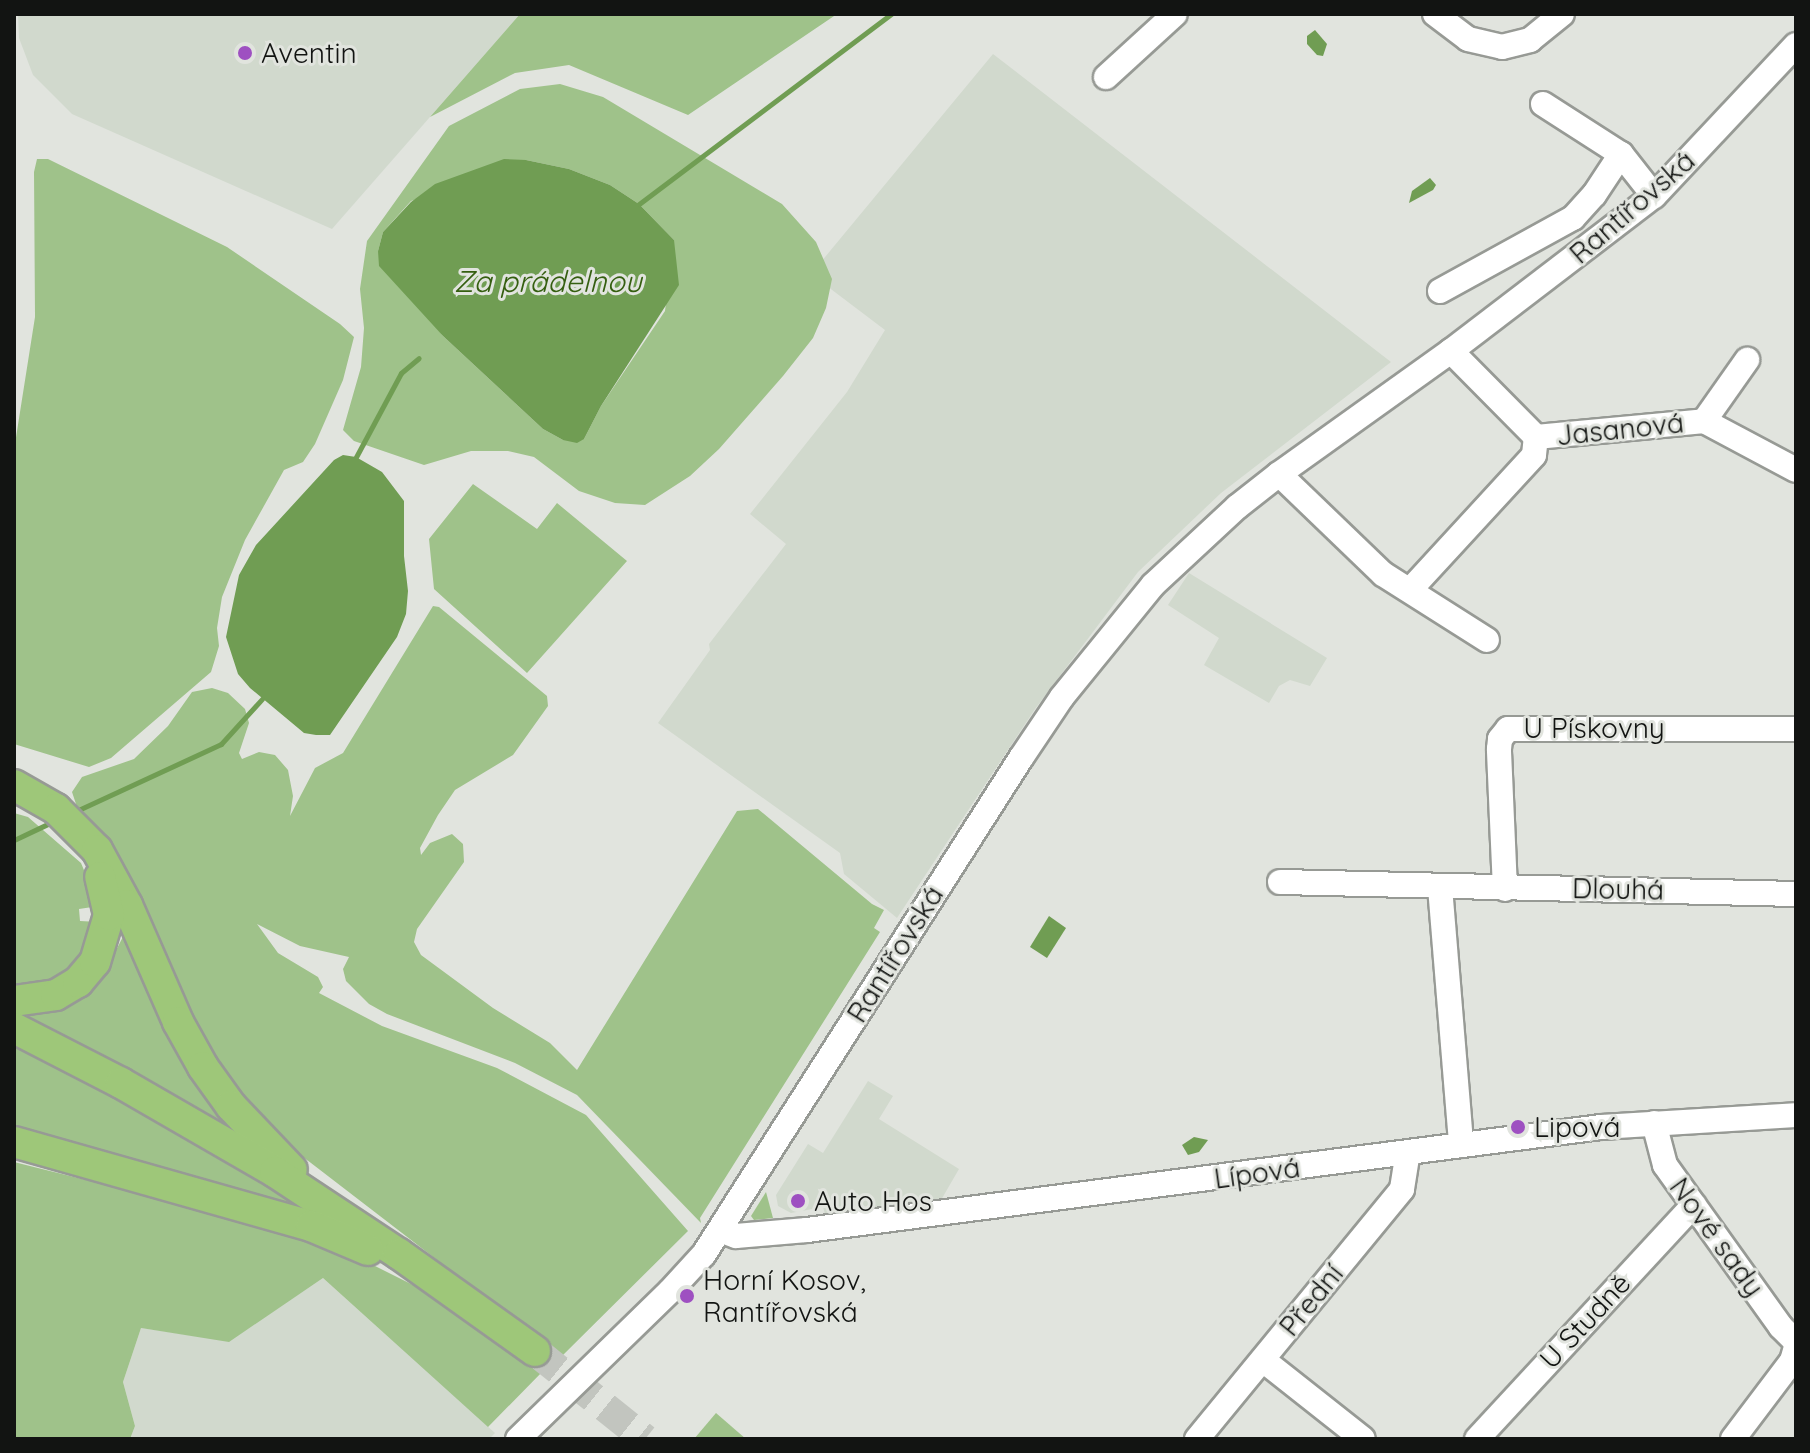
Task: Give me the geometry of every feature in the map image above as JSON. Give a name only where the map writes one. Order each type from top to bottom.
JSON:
[{"type":"main road","points":[[14,785],[106,864],[178,1022],[203,1067],[231,1106],[330,1208]]},
{"type":"main road","points":[[14,799],[50,813]]},
{"type":"main road","points":[[14,1001],[41,999],[67,990],[87,973],[100,952],[108,926],[109,903],[97,870],[79,838]]},
{"type":"main road","points":[[14,1028],[189,1121],[330,1208],[463,1297],[535,1351]]},
{"type":"main road","points":[[14,1142],[311,1226],[390,1260],[463,1297]]},
{"type":"street","points":[[1106,77],[1175,14]]},
{"type":"street","points":[[1435,14],[1468,39],[1502,47],[1530,40],[1562,14]]},
{"type":"street","name":"Rantířovská","points":[[518,1439],[670,1291],[720,1230],[1062,697],[1153,585],[1237,507],[1279,474],[1451,351],[1654,196],[1796,45]]},
{"type":"street","points":[[1543,104],[1621,154],[1654,196]]},
{"type":"street","points":[[1440,291],[1573,218],[1594,195],[1621,154]]},
{"type":"street","points":[[1410,590],[1534,455],[1536,437],[1451,351]]},
{"type":"street","name":"Jasanová","points":[[1704,421],[1747,360]]},
{"type":"street","name":"Jasanová","points":[[1536,437],[1704,421],[1796,470]]},
{"type":"street","points":[[1279,474],[1383,574],[1487,640]]},
{"type":"street","name":"U Pískovny","points":[[1505,889],[1499,749],[1500,739],[1508,729],[1796,729]]},
{"type":"street","name":"Dlouhá","points":[[1280,882],[1505,889],[1608,887],[1796,894]]},
{"type":"street","points":[[1440,887],[1461,1145]]},
{"type":"street","name":"Lípová","points":[[720,1230],[736,1236],[807,1230],[1461,1145],[1654,1123],[1796,1115]]},
{"type":"street","name":"Nové sady","points":[[1654,1123],[1665,1165],[1796,1344]]},
{"type":"street","name":"Přední","points":[[1197,1439],[1402,1189],[1408,1152]]},
{"type":"street","name":"U Studně","points":[[1477,1439],[1694,1205]]},
{"type":"street","points":[[1733,1439],[1792,1361],[1796,1344]]},
{"type":"street","points":[[1263,1360],[1363,1439]]},
{"type":"shaded area","points":[[18,14],[520,14],[332,229],[72,114],[33,75],[19,38]]},
{"type":"shaded area","points":[[520,14],[837,14],[688,115],[569,65],[515,73],[430,117]]},
{"type":"shaded area","points":[[993,54],[1391,362],[1221,493],[1138,572],[1035,709],[897,918],[844,874],[840,853],[658,723],[710,650],[709,644],[786,544],[750,514],[847,392],[885,330],[811,274]]},
{"type":"shaded area","points":[[560,84],[603,97],[782,204],[816,242],[832,279],[826,308],[813,338],[783,376],[719,449],[690,476],[645,505],[615,503],[579,491],[534,457],[508,451],[471,451],[424,465],[354,441],[343,430],[361,367],[364,328],[360,289],[367,241],[449,126],[520,89]],"holes":[[[526,160],[569,169],[610,185],[639,204],[674,240],[665,311],[601,406],[584,439],[563,440],[543,429],[443,336],[378,251],[383,232],[411,201]]]},
{"type":"shaded area","points":[[37,159],[48,159],[227,247],[340,324],[354,337],[343,380],[315,444],[303,462],[284,470],[245,540],[222,597],[217,628],[219,646],[211,672],[111,758],[89,767],[14,744],[14,450],[35,317],[34,172]]},
{"type":"shaded area","points":[[473,484],[537,529],[557,503],[627,561],[527,673],[434,589],[429,539]]},
{"type":"shaded area","points":[[1189,573],[1327,658],[1310,686],[1290,680],[1279,686],[1269,703],[1204,665],[1219,638],[1168,605]]},
{"type":"shaded area","points":[[433,606],[439,607],[547,696],[548,706],[513,755],[455,790],[438,815],[420,848],[421,855],[430,843],[452,834],[463,844],[464,862],[417,929],[414,942],[421,955],[493,1008],[550,1043],[577,1070],[737,811],[758,809],[872,904],[884,910],[874,928],[880,932],[700,1218],[701,1223],[577,1095],[515,1063],[387,1014],[369,1004],[346,981],[343,969],[349,957],[300,946],[257,924],[278,953],[318,977],[323,987],[319,993],[382,1026],[497,1068],[586,1115],[688,1231],[562,1356],[272,1133],[231,1083],[189,1008],[115,858],[77,807],[72,792],[82,777],[134,759],[168,726],[192,692],[212,688],[228,693],[245,709],[249,723],[239,753],[242,759],[259,752],[275,755],[288,770],[293,796],[290,816],[315,768],[343,753]]},
{"type":"shaded area","points":[[14,813],[28,817],[81,863],[99,906],[79,909],[80,921],[99,922],[96,935],[70,976],[14,992]]},
{"type":"shaded area","points":[[127,929],[240,1136],[27,1019],[29,1014],[60,1009],[75,1002],[99,983]]},
{"type":"shaded area","points":[[14,1043],[125,1099],[331,1223],[14,1132]]},
{"type":"shaded area","points":[[868,1081],[893,1096],[879,1119],[959,1169],[941,1200],[846,1214],[825,1214],[823,1207],[791,1213],[778,1206],[776,1195],[808,1144],[823,1153]]},
{"type":"shaded area","points":[[14,1162],[258,1223],[343,1250],[449,1303],[543,1371],[488,1427],[323,1278],[229,1342],[141,1328],[123,1382],[135,1426],[130,1439],[14,1439]]},
{"type":"shaded area","points":[[766,1192],[773,1218],[754,1220],[751,1216]]},
{"type":"shaded area","points":[[323,1278],[495,1433],[489,1439],[130,1439],[135,1426],[123,1382],[141,1328],[229,1341]]},
{"type":"shaded area","points":[[716,1413],[746,1439],[694,1439]]},
{"type":"water","points":[[1315,30],[1327,44],[1323,56],[1317,55],[1307,44],[1307,36]]},
{"type":"water","name":"Za prádelnou","points":[[504,159],[569,169],[610,185],[639,204],[674,240],[679,285],[601,406],[584,439],[577,443],[563,440],[543,429],[443,336],[379,266],[378,251],[383,232],[411,202],[435,184]]},
{"type":"water","points":[[1430,178],[1436,185],[1433,190],[1409,203],[1412,191]]},
{"type":"water","points":[[343,455],[356,457],[382,472],[404,501],[404,556],[408,591],[406,614],[397,637],[330,735],[316,735],[304,733],[250,688],[238,674],[226,637],[239,575],[256,545],[334,460]]},
{"type":"water","points":[[1049,916],[1066,928],[1047,958],[1030,947]]},
{"type":"water","points":[[1194,1137],[1208,1140],[1199,1152],[1188,1155],[1182,1145]]},
{"type":"waterway","points":[[639,204],[891,14]]},
{"type":"waterway","points":[[356,457],[401,373],[419,358]]},
{"type":"waterway","points":[[74,812],[221,744],[262,699]]},
{"type":"waterway","points":[[14,840],[54,821]]},
{"type":"tunnel","points":[[535,1351],[645,1439]]},
{"type":"place","name":"Aventin","points":[[245,53]]},
{"type":"place","name":"Lipová","points":[[1518,1127]]},
{"type":"place","name":"Auto Hos","points":[[798,1201]]},
{"type":"place","name":"Horní Kosov, Rantířovská","points":[[687,1296]]}]
